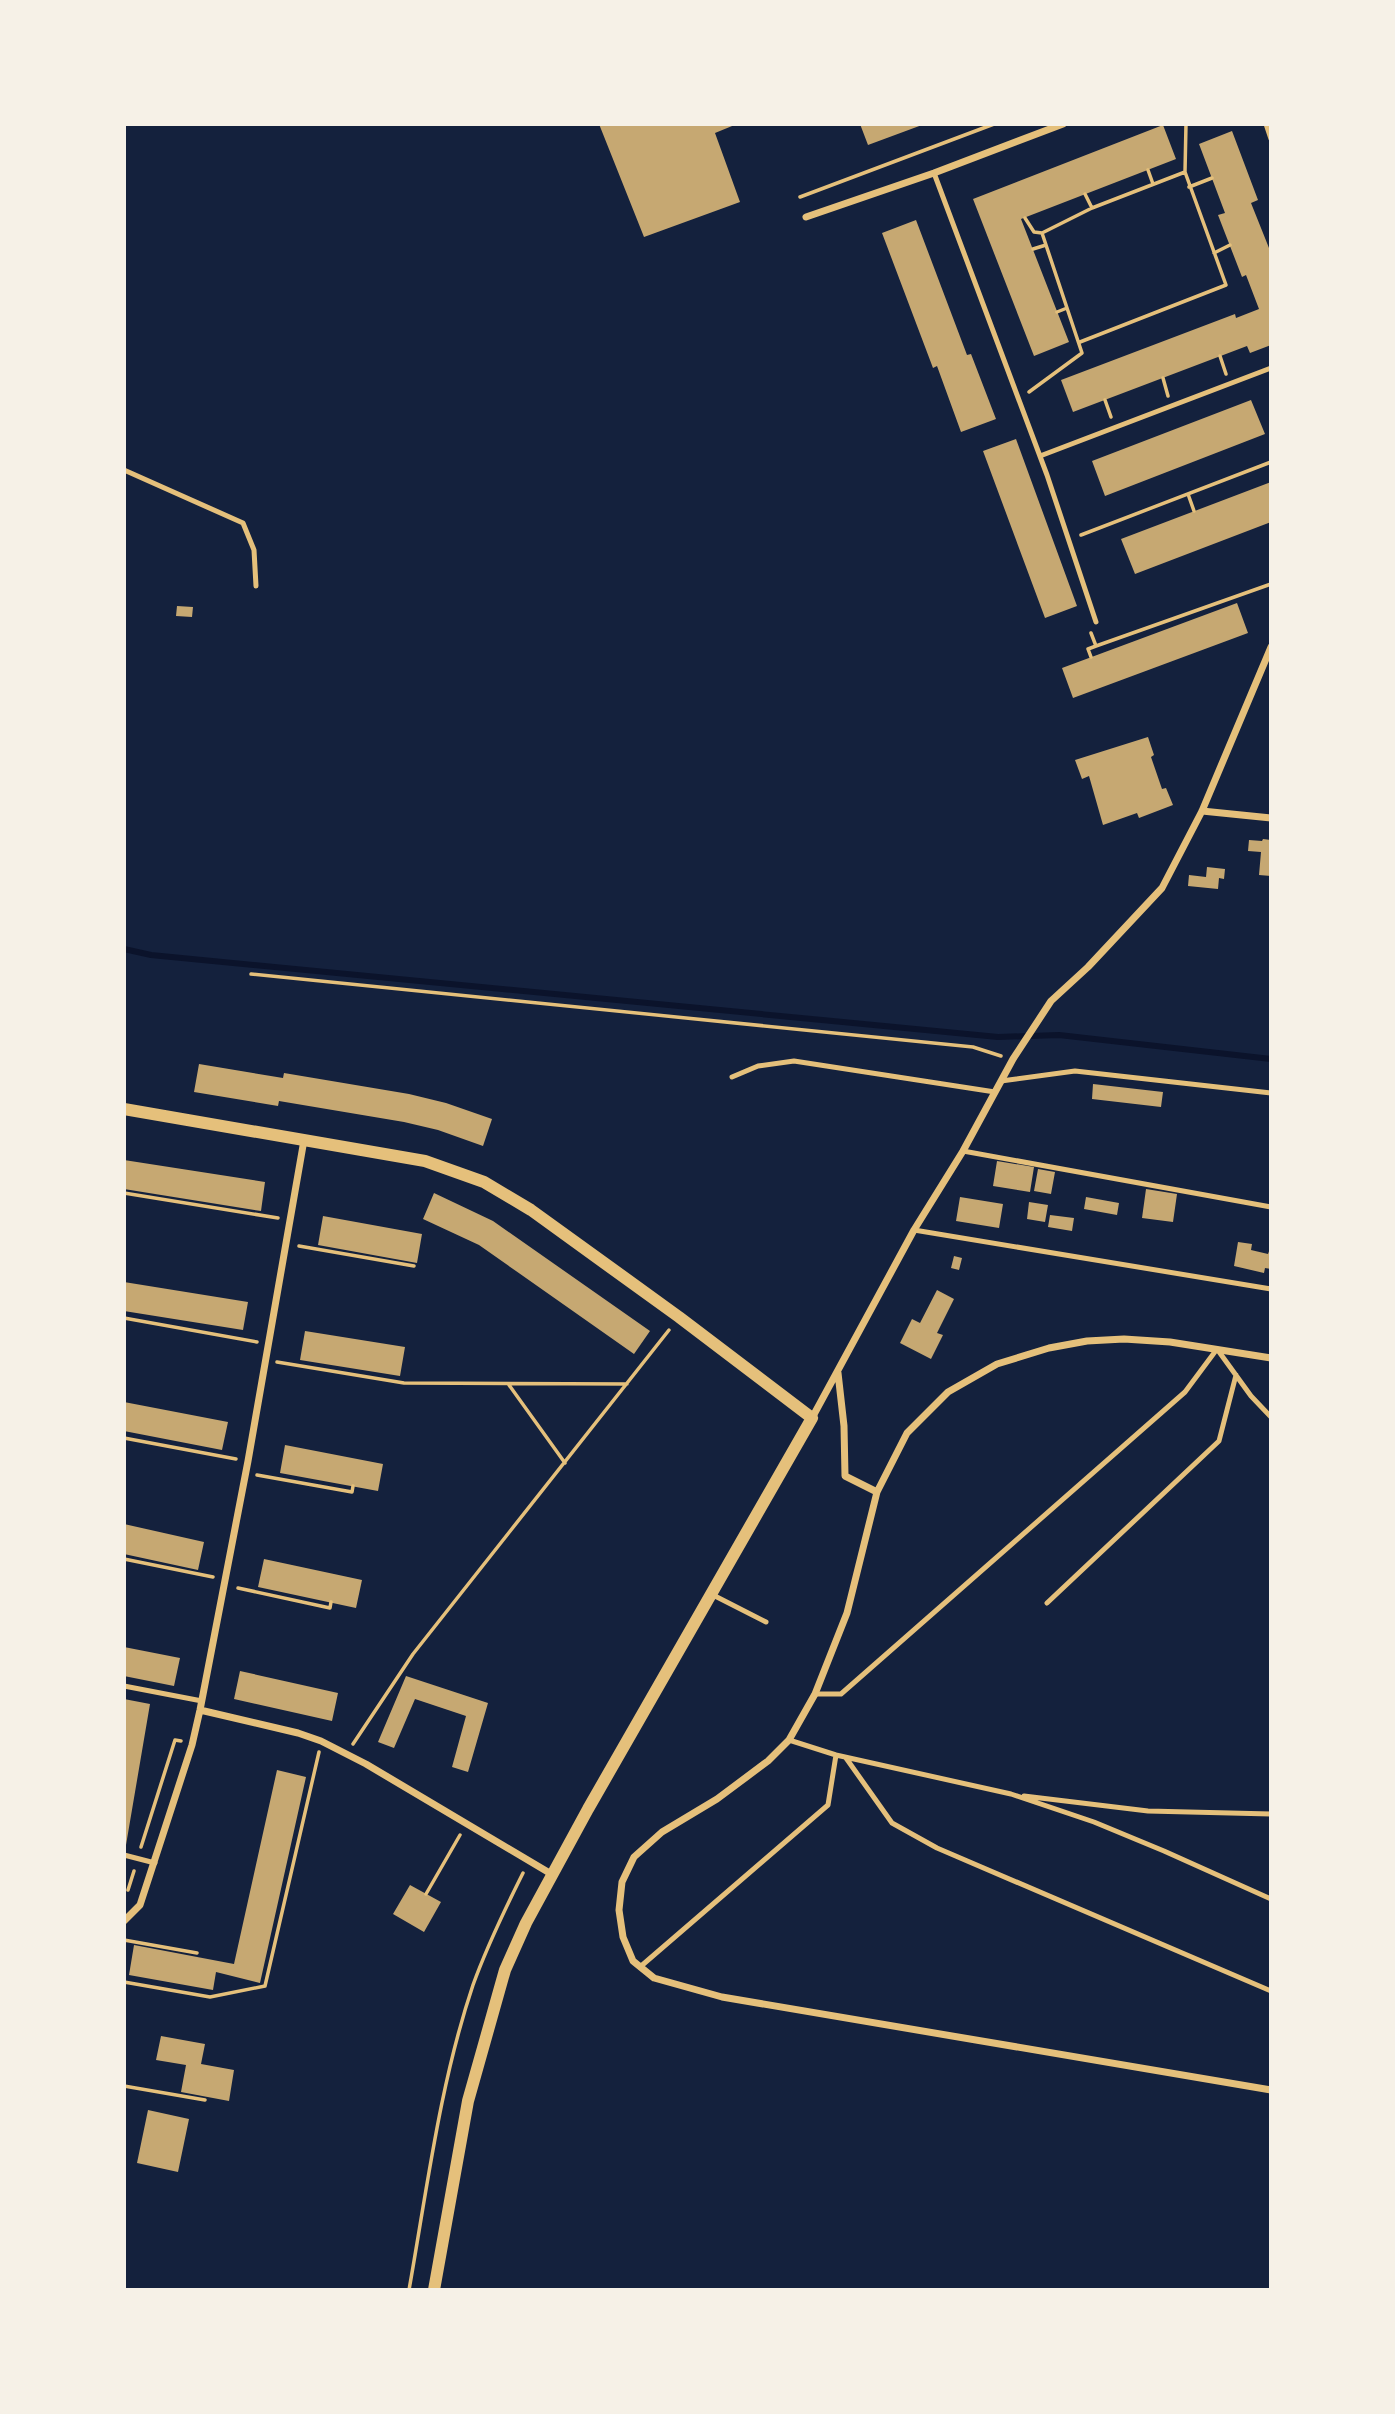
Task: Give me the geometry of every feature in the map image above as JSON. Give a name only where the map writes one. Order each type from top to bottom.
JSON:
[{"type":"street","points":[[806,216],[934,173],[1063,124]]},
{"type":"street","points":[[434,2290],[468,2101],[499,1986],[526,1923],[838,1372],[914,1230],[963,1151],[1013,1059],[1051,1001],[1088,967],[1162,888],[1202,811],[1271,647]]},
{"type":"street","points":[[1202,811],[1271,818]]},
{"type":"street","points":[[124,1109],[425,1161],[484,1182],[531,1210],[679,1317],[811,1418]]},
{"type":"street","points":[[124,1922],[140,1905],[192,1745],[270,1344],[304,1140]]},
{"type":"street","points":[[1271,1358],[1124,1339],[1087,1340],[997,1364],[948,1392],[907,1433],[877,1492],[846,1614],[816,1694],[789,1741],[768,1762],[718,1799],[662,1832],[634,1857],[622,1882],[619,1910],[623,1937],[633,1961],[640,1967],[654,1978],[722,1997],[1271,2090]]},
{"type":"street","points":[[838,1372],[845,1426],[845,1476],[877,1492]]},
{"type":"street","points":[[200,1710],[321,1741],[553,1875]]},
{"type":"lane","points":[[1266,124],[1271,139]]},
{"type":"lane","points":[[934,173],[1040,456],[1096,622]]},
{"type":"lane","points":[[1040,456],[1271,368]]},
{"type":"lane","points":[[124,470],[243,523],[254,550],[257,586]]},
{"type":"lane","points":[[732,1077],[758,1066],[794,1061],[995,1092]]},
{"type":"lane","points":[[1001,1080],[1075,1070],[1271,1093]]},
{"type":"lane","points":[[963,1151],[1271,1207]]},
{"type":"lane","points":[[914,1230],[1271,1289]]},
{"type":"lane","points":[[816,1694],[841,1695],[1185,1392],[1217,1349],[1251,1396],[1271,1416]]},
{"type":"lane","points":[[1047,1603],[1219,1441],[1236,1376]]},
{"type":"lane","points":[[711,1594],[766,1622]]},
{"type":"lane","points":[[124,1686],[202,1701]]},
{"type":"lane","points":[[789,1741],[836,1755],[1011,1794],[1148,1811],[1271,1814]]},
{"type":"lane","points":[[640,1967],[828,1805],[836,1755]]},
{"type":"lane","points":[[845,1757],[892,1823],[937,1848],[1271,1991]]},
{"type":"lane","points":[[1011,1794],[1105,1827],[1271,1899]]},
{"type":"lane","points":[[124,1855],[155,1864]]},
{"type":"path","points":[[800,197],[994,124]]},
{"type":"path","points":[[1080,342],[1226,285],[1185,172],[1186,124]]},
{"type":"path","points":[[1148,170],[1153,184]]},
{"type":"path","points":[[1025,218],[1034,232],[1042,233],[1091,208],[1185,172]]},
{"type":"path","points":[[1189,187],[1212,178]]},
{"type":"path","points":[[1085,194],[1091,208]]},
{"type":"path","points":[[1019,400],[1082,352],[1042,233]]},
{"type":"path","points":[[1033,249],[1046,245]]},
{"type":"path","points":[[1214,253],[1230,245]]},
{"type":"path","points":[[1057,312],[1067,308]]},
{"type":"path","points":[[1070,540],[1271,463]]},
{"type":"path","points":[[1188,494],[1194,511]]},
{"type":"path","points":[[1091,657],[1088,649],[1271,584]]},
{"type":"path","points":[[1205,607],[1208,614]]},
{"type":"path","points":[[1096,622],[1090,630],[1096,646]]},
{"type":"path","points":[[1146,628],[1149,635]]},
{"type":"path","points":[[251,974],[973,1047],[1013,1059]]},
{"type":"path","points":[[124,1193],[290,1220]]},
{"type":"path","points":[[286,1243],[414,1266]]},
{"type":"path","points":[[346,1754],[414,1654],[679,1317]]},
{"type":"path","points":[[124,1318],[270,1344]]},
{"type":"path","points":[[267,1360],[404,1383],[627,1384]]},
{"type":"path","points":[[509,1384],[565,1463]]},
{"type":"path","points":[[124,1438],[248,1461]]},
{"type":"path","points":[[246,1473],[352,1492],[353,1486]]},
{"type":"path","points":[[124,1559],[182,1569],[225,1583],[330,1608],[331,1602]]},
{"type":"path","points":[[128,1891],[176,1740],[192,1745]]},
{"type":"path","points":[[124,1982],[210,1997],[265,1986],[321,1741]]},
{"type":"path","points":[[426,1894],[466,1824]]},
{"type":"path","points":[[409,2290],[457,2040],[473,1985],[529,1861]]},
{"type":"path","points":[[124,1940],[197,1952]]},
{"type":"path","points":[[124,2087],[205,2100]]},
{"type":"building","points":[[599,124],[737,124],[715,133],[740,202],[644,237]]},
{"type":"building","points":[[860,124],[922,124],[922,125],[868,145]]},
{"type":"building","points":[[1163,125],[1176,159],[1021,219],[1069,342],[1034,356],[973,199]]},
{"type":"building","points":[[1232,131],[1258,200],[1251,203],[1271,253],[1271,345],[1250,353],[1247,346],[1073,412],[1061,380],[1235,314],[1236,318],[1259,309],[1246,275],[1242,277],[1218,215],[1225,213],[1199,144]]},
{"type":"building","points":[[916,220],[967,355],[971,354],[996,419],[961,432],[937,366],[933,368],[882,233]]},
{"type":"building","points":[[1251,400],[1265,434],[1105,496],[1092,461]]},
{"type":"building","points":[[1016,439],[1077,606],[1045,618],[983,451]]},
{"type":"building","points":[[1271,482],[1271,522],[1135,574],[1121,539]]},
{"type":"building","points":[[1237,603],[1248,633],[1073,698],[1062,668]]},
{"type":"building","points":[[177,606],[193,607],[192,617],[176,616]]},
{"type":"building","points":[[1148,737],[1154,755],[1151,757],[1162,789],[1166,788],[1173,805],[1139,818],[1137,813],[1103,825],[1089,776],[1082,779],[1075,760]]},
{"type":"building","points":[[1249,840],[1271,840],[1271,876],[1259,875],[1261,852],[1248,851]]},
{"type":"building","points":[[1207,867],[1225,869],[1224,879],[1219,878],[1218,889],[1188,886],[1189,875],[1206,877]]},
{"type":"building","points":[[199,1064],[283,1078],[284,1073],[409,1094],[492,1119],[483,1146],[438,1130],[404,1122],[279,1101],[278,1106],[194,1092]]},
{"type":"building","points":[[1093,1084],[1163,1092],[1161,1107],[1092,1099]]},
{"type":"building","points":[[124,1160],[265,1182],[261,1211],[124,1189]]},
{"type":"building","points":[[997,1161],[1034,1167],[1030,1192],[993,1186]]},
{"type":"building","points":[[1038,1169],[1055,1172],[1051,1194],[1034,1191]]},
{"type":"building","points":[[1146,1189],[1177,1194],[1173,1222],[1142,1218]]},
{"type":"building","points":[[434,1193],[493,1221],[650,1331],[634,1354],[479,1245],[423,1219]]},
{"type":"building","points":[[960,1197],[1003,1204],[999,1228],[956,1221]]},
{"type":"building","points":[[1086,1197],[1119,1203],[1117,1215],[1084,1209]]},
{"type":"building","points":[[1029,1202],[1048,1205],[1045,1222],[1027,1219]]},
{"type":"building","points":[[1050,1215],[1074,1218],[1072,1231],[1048,1227]]},
{"type":"building","points":[[323,1216],[422,1234],[417,1263],[318,1245]]},
{"type":"building","points":[[1238,1242],[1252,1244],[1251,1250],[1268,1254],[1271,1246],[1271,1269],[1265,1268],[1264,1273],[1234,1266]]},
{"type":"building","points":[[954,1256],[962,1258],[959,1270],[951,1268]]},
{"type":"building","points":[[124,1282],[248,1302],[243,1330],[124,1311]]},
{"type":"building","points":[[937,1290],[954,1299],[937,1333],[943,1335],[931,1359],[900,1343],[912,1319],[920,1323]]},
{"type":"building","points":[[305,1331],[405,1347],[400,1376],[300,1360]]},
{"type":"building","points":[[124,1402],[228,1422],[222,1450],[124,1431]]},
{"type":"building","points":[[285,1445],[383,1464],[378,1491],[280,1473]]},
{"type":"building","points":[[124,1524],[204,1542],[198,1570],[124,1554]]},
{"type":"building","points":[[264,1559],[362,1580],[356,1608],[258,1587]]},
{"type":"building","points":[[124,1647],[180,1658],[174,1686],[124,1676]]},
{"type":"building","points":[[240,1671],[338,1693],[332,1721],[234,1699]]},
{"type":"building","points":[[406,1676],[488,1703],[468,1772],[452,1767],[466,1716],[415,1699],[394,1748],[378,1742]]},
{"type":"building","points":[[124,1699],[150,1704],[126,1845],[124,1845]]},
{"type":"building","points":[[277,1770],[306,1777],[260,1983],[216,1972],[213,1990],[129,1975],[134,1945],[234,1964]]},
{"type":"building","points":[[410,1885],[441,1902],[424,1932],[393,1914]]},
{"type":"building","points":[[161,2036],[205,2044],[201,2064],[234,2070],[229,2101],[181,2092],[186,2065],[156,2060]]},
{"type":"building","points":[[148,2110],[189,2119],[178,2172],[137,2163]]},
{"type":"waterway","points":[[124,949],[151,955],[998,1037],[1059,1035],[1271,1059]]}]
